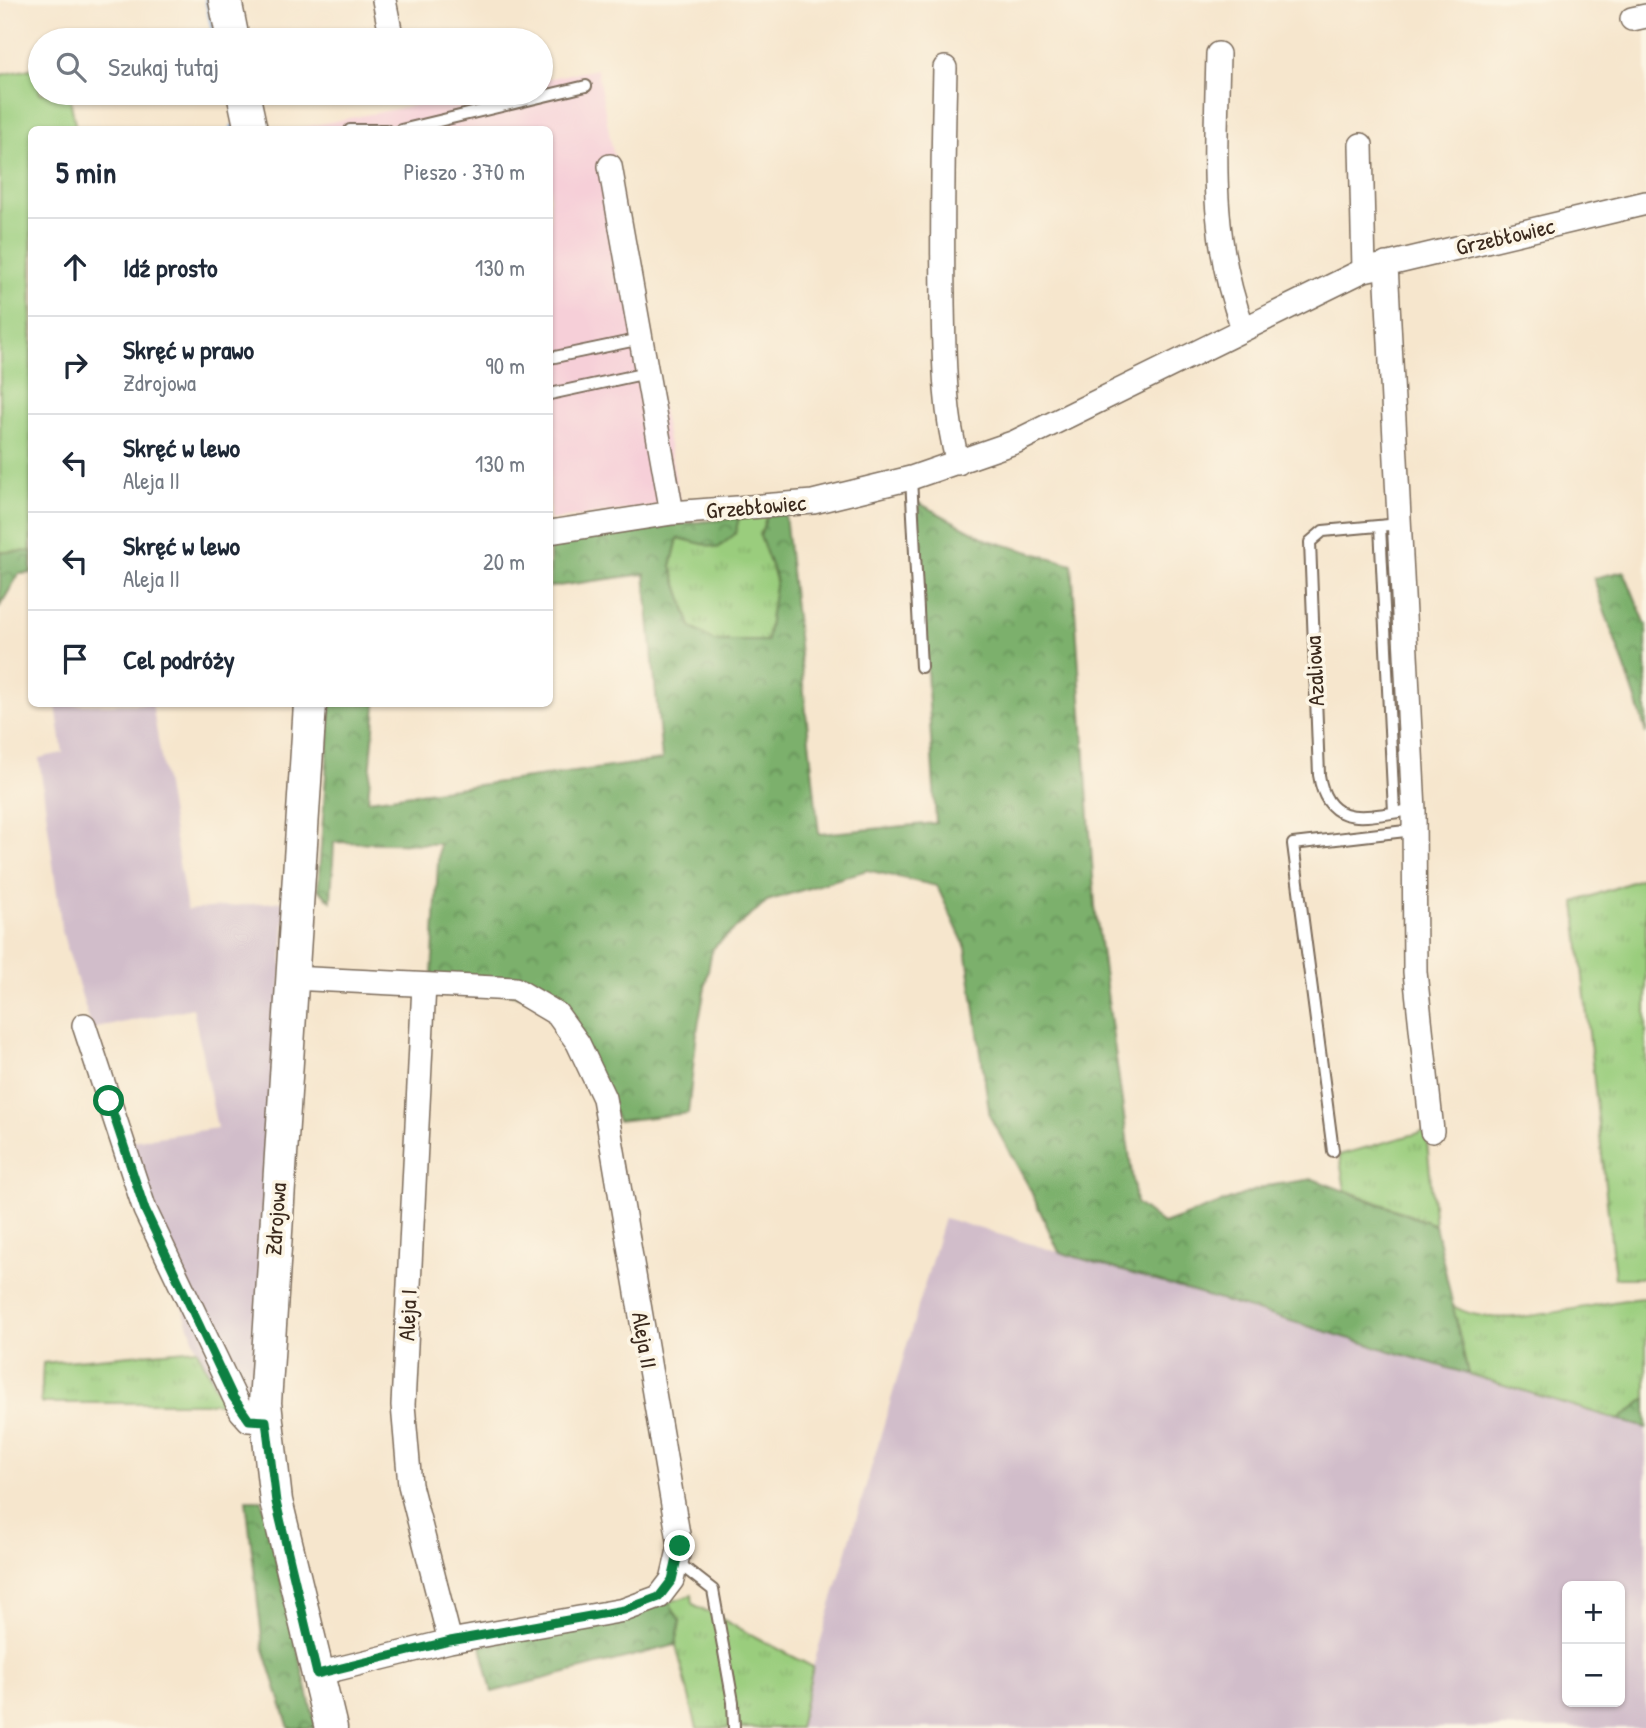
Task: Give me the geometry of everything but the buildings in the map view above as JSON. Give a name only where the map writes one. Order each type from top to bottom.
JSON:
[{"type":"street","points":[[225,0],[231,28]]},
{"type":"street","points":[[384,0],[390,28]]},
{"type":"street","points":[[1218,54],[1216,216],[1228,289],[1243,328]]},
{"type":"street","points":[[945,68],[942,226],[944,345],[950,436],[958,463]]},
{"type":"street","points":[[246,105],[250,126]]},
{"type":"street","points":[[1361,145],[1375,267],[1415,972],[1432,1131]]},
{"type":"street","points":[[610,166],[672,513]]},
{"type":"street","name":"Grzebłowiec","points":[[553,532],[672,513],[813,502],[911,478],[1015,442],[1243,328],[1375,267],[1646,203]]},
{"type":"street","name":"Zdrojowa","points":[[310,707],[265,1370],[266,1421],[276,1502],[331,1728]]},
{"type":"street","name":"Aleja II","points":[[291,978],[515,989],[557,1014],[578,1043],[604,1098],[680,1546],[672,1580],[659,1597],[624,1610],[450,1641],[317,1674]]},
{"type":"street","name":"Aleja I","points":[[424,985],[403,1405],[410,1485],[450,1641]]},
{"type":"street","points":[[84,1025],[145,1210],[237,1404],[249,1420],[266,1421]]},
{"type":"lane","points":[[553,94],[586,86]]},
{"type":"lane","points":[[418,126],[506,105]]},
{"type":"lane","points":[[553,357],[641,339]]},
{"type":"lane","points":[[553,393],[647,373]]},
{"type":"lane","points":[[911,478],[921,667]]},
{"type":"lane","name":"Azaliowa","points":[[1390,525],[1323,531],[1310,542],[1319,762],[1326,801],[1338,812],[1352,817],[1407,817]]},
{"type":"lane","points":[[1333,1151],[1293,844],[1407,817]]},
{"type":"lane","points":[[676,1561],[713,1590],[733,1702],[734,1728]]},
{"type":"shaded area","points":[[597,69],[680,503],[553,520],[553,126],[310,126],[416,105],[553,105],[553,78]]},
{"type":"shaded area","points":[[56,707],[153,707],[187,910],[286,901],[255,1403],[223,1403],[197,1349],[161,1247],[131,1141],[217,1128],[193,1008],[92,1029],[62,931],[39,758],[63,753]]},
{"type":"shaded area","points":[[944,1218],[1646,1428],[1646,1728],[799,1728],[813,1667]]},
{"type":"green space","points":[[28,69],[28,105],[71,105],[75,126],[28,126],[28,551],[0,552],[0,75]]},
{"type":"green space","points":[[917,502],[988,540],[1072,564],[1095,906],[1136,1203],[1163,1224],[1267,1186],[1313,1179],[1435,1225],[1468,1374],[1059,1252],[1028,1185],[990,1117],[966,948],[937,886],[867,870],[767,901],[712,949],[697,1032],[688,1113],[618,1121],[562,1006],[432,975],[439,844],[334,842],[331,901],[318,889],[331,707],[376,707],[368,800],[662,760],[645,574],[553,587],[553,537],[739,518],[735,534],[718,548],[678,538],[671,566],[691,627],[714,641],[767,641],[776,579],[760,536],[767,515],[785,514],[819,834],[936,823]]},
{"type":"green space","points":[[767,515],[760,536],[776,579],[768,642],[714,641],[691,627],[671,566],[678,538],[739,518]]},
{"type":"green space","points":[[28,551],[28,573],[19,574],[0,606],[0,552]]},
{"type":"green space","points":[[1624,571],[1646,625],[1646,734],[1594,578]]},
{"type":"green space","points":[[1646,877],[1646,1278],[1615,1278],[1575,902]]},
{"type":"green space","points":[[1426,1131],[1435,1225],[1345,1190],[1339,1155]]},
{"type":"green space","points":[[1646,1298],[1646,1398],[1619,1420],[1468,1374],[1452,1305],[1471,1314],[1519,1317]]},
{"type":"green space","points":[[197,1349],[223,1403],[41,1403],[43,1363]]},
{"type":"green space","points":[[1646,1398],[1646,1428],[1619,1420]]},
{"type":"green space","points":[[246,1500],[262,1500],[316,1728],[289,1728],[263,1646]]},
{"type":"green space","points":[[692,1595],[693,1604],[813,1667],[799,1728],[697,1728],[676,1645],[680,1621],[669,1602]]},
{"type":"green space","points":[[669,1602],[680,1621],[676,1645],[492,1692],[481,1646]]},
{"type":"waterway","points":[[207,0],[213,28]]},
{"type":"route","points":[[109,1101],[145,1210],[233,1397],[249,1420],[266,1421],[276,1502],[317,1674],[450,1641],[624,1610],[659,1597],[672,1580],[680,1546]]}]
